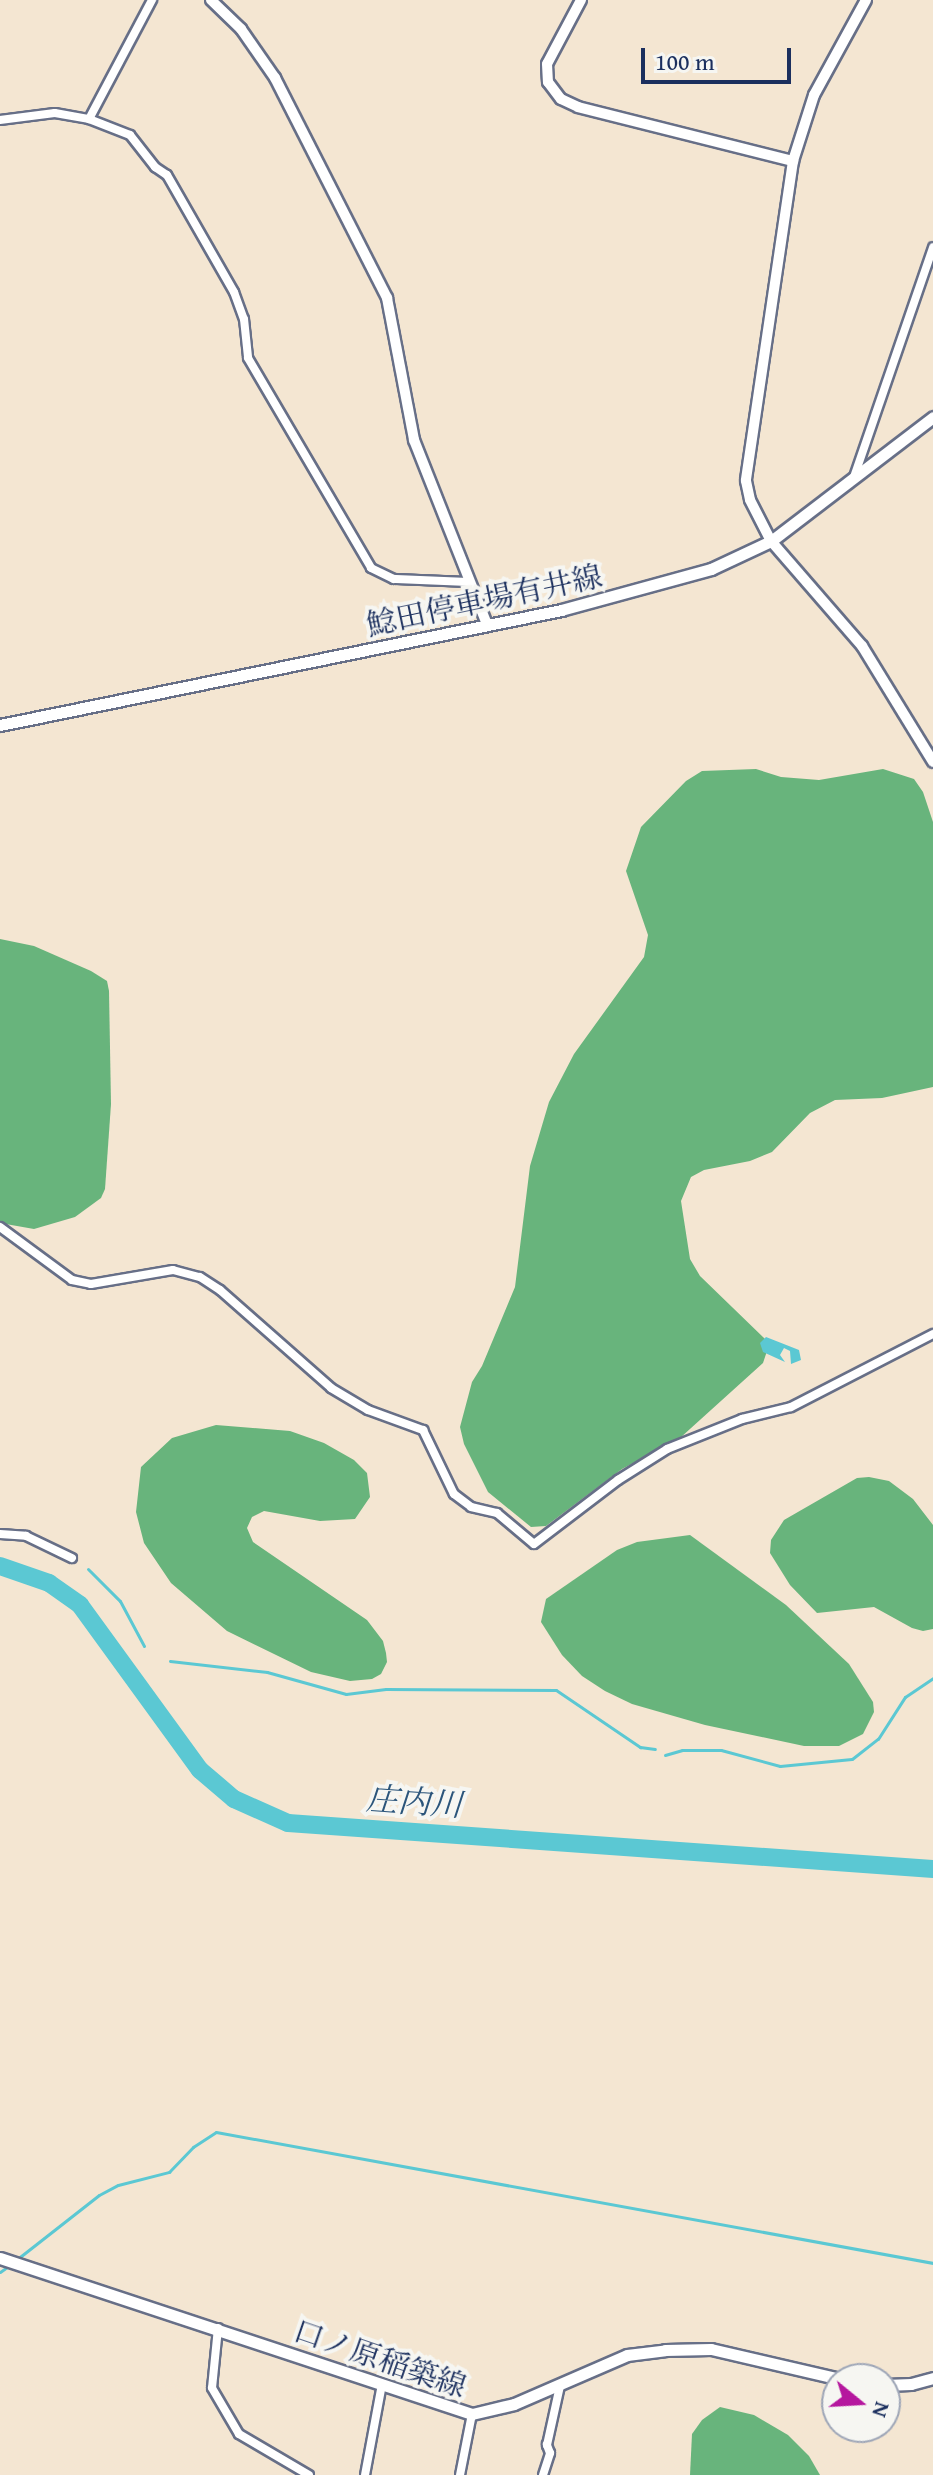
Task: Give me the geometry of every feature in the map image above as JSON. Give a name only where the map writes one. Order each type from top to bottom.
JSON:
[{"type":"main road","name":"鯰田停車場有井線","points":[[0,725],[561,610],[711,569],[771,541],[933,417]]},
{"type":"main road","name":"口ノ原稲築線","points":[[0,2258],[218,2328],[435,2405],[472,2414],[514,2404],[627,2355],[687,2349],[745,2355],[821,2374]]},
{"type":"main road","points":[[901,2384],[933,2378]]},
{"type":"street","points":[[89,119],[152,0]]},
{"type":"street","points":[[211,0],[241,29],[275,78],[387,298],[414,440],[487,624]]},
{"type":"street","points":[[581,0],[547,64],[548,82],[561,99],[578,107],[793,161]]},
{"type":"street","points":[[866,0],[814,95],[793,161],[746,466],[750,500],[771,541],[862,646],[933,762]]},
{"type":"street","points":[[0,120],[55,113],[89,119],[130,135],[155,167],[167,175],[234,292],[244,319],[248,358],[371,568],[394,579],[470,582]]},
{"type":"street","points":[[854,478],[933,247]]},
{"type":"street","points":[[0,1227],[72,1280],[91,1284],[173,1270],[200,1277],[220,1290],[331,1388],[368,1410],[423,1430],[440,1470],[463,1503],[497,1513],[534,1544],[618,1480],[667,1449],[742,1419],[791,1407],[933,1334]]},
{"type":"street","points":[[0,1534],[26,1536],[72,1558]]},
{"type":"street","points":[[218,2328],[212,2388],[239,2434],[309,2475]]},
{"type":"street","points":[[365,2475],[382,2384]]},
{"type":"street","points":[[543,2475],[550,2453],[547,2445],[560,2386]]},
{"type":"street","points":[[460,2475],[472,2414]]},
{"type":"green space","points":[[756,769],[781,777],[819,780],[883,769],[914,779],[923,792],[933,822],[933,1087],[882,1098],[835,1100],[810,1113],[772,1152],[750,1161],[704,1170],[691,1177],[681,1201],[690,1259],[700,1276],[766,1340],[768,1348],[763,1363],[680,1438],[622,1469],[546,1526],[531,1527],[488,1492],[464,1444],[460,1427],[472,1382],[482,1366],[515,1287],[530,1166],[549,1102],[574,1054],[644,957],[648,935],[626,871],[641,827],[686,781],[702,771]]},
{"type":"green space","points":[[0,939],[34,946],[91,971],[107,981],[109,991],[111,1104],[105,1189],[101,1198],[75,1217],[34,1229],[0,1223]]},
{"type":"green space","points":[[216,1425],[290,1431],[324,1443],[354,1460],[367,1473],[370,1497],[355,1519],[320,1521],[264,1511],[252,1517],[247,1528],[253,1542],[367,1620],[383,1641],[387,1662],[381,1674],[372,1679],[350,1681],[311,1672],[227,1631],[171,1583],[144,1543],[136,1512],[141,1467],[172,1438]]},
{"type":"green space","points":[[857,1478],[889,1481],[913,1499],[933,1525],[933,1629],[923,1631],[912,1628],[874,1607],[817,1613],[790,1585],[770,1553],[771,1540],[784,1520]]},
{"type":"green space","points":[[690,1535],[786,1605],[849,1664],[873,1702],[874,1712],[863,1734],[839,1746],[804,1746],[705,1725],[632,1704],[605,1691],[582,1676],[562,1655],[541,1622],[546,1599],[617,1550],[637,1542]]},
{"type":"green space","points":[[720,2407],[754,2415],[788,2435],[809,2456],[820,2475],[690,2475],[692,2434],[702,2420]]},
{"type":"water","points":[[766,1337],[799,1350],[801,1360],[791,1364],[790,1351],[784,1348],[780,1355],[785,1362],[763,1352],[760,1343]]},
{"type":"waterway","name":"庄内川","points":[[0,1566],[49,1583],[80,1605],[200,1770],[234,1799],[288,1823],[933,1869]]},
{"type":"waterway","points":[[88,1569],[120,1601],[144,1646]]},
{"type":"waterway","points":[[170,1661],[267,1672],[346,1694],[386,1689],[556,1690],[640,1747],[655,1749]]},
{"type":"waterway","points":[[665,1755],[682,1750],[721,1750],[780,1766],[852,1759],[878,1739],[905,1697],[933,1678]]},
{"type":"waterway","points":[[16,2260],[99,2195],[118,2185],[169,2172],[193,2147],[216,2132],[933,2263]]},
{"type":"waterway","points":[[0,2272],[10,2265]]}]
